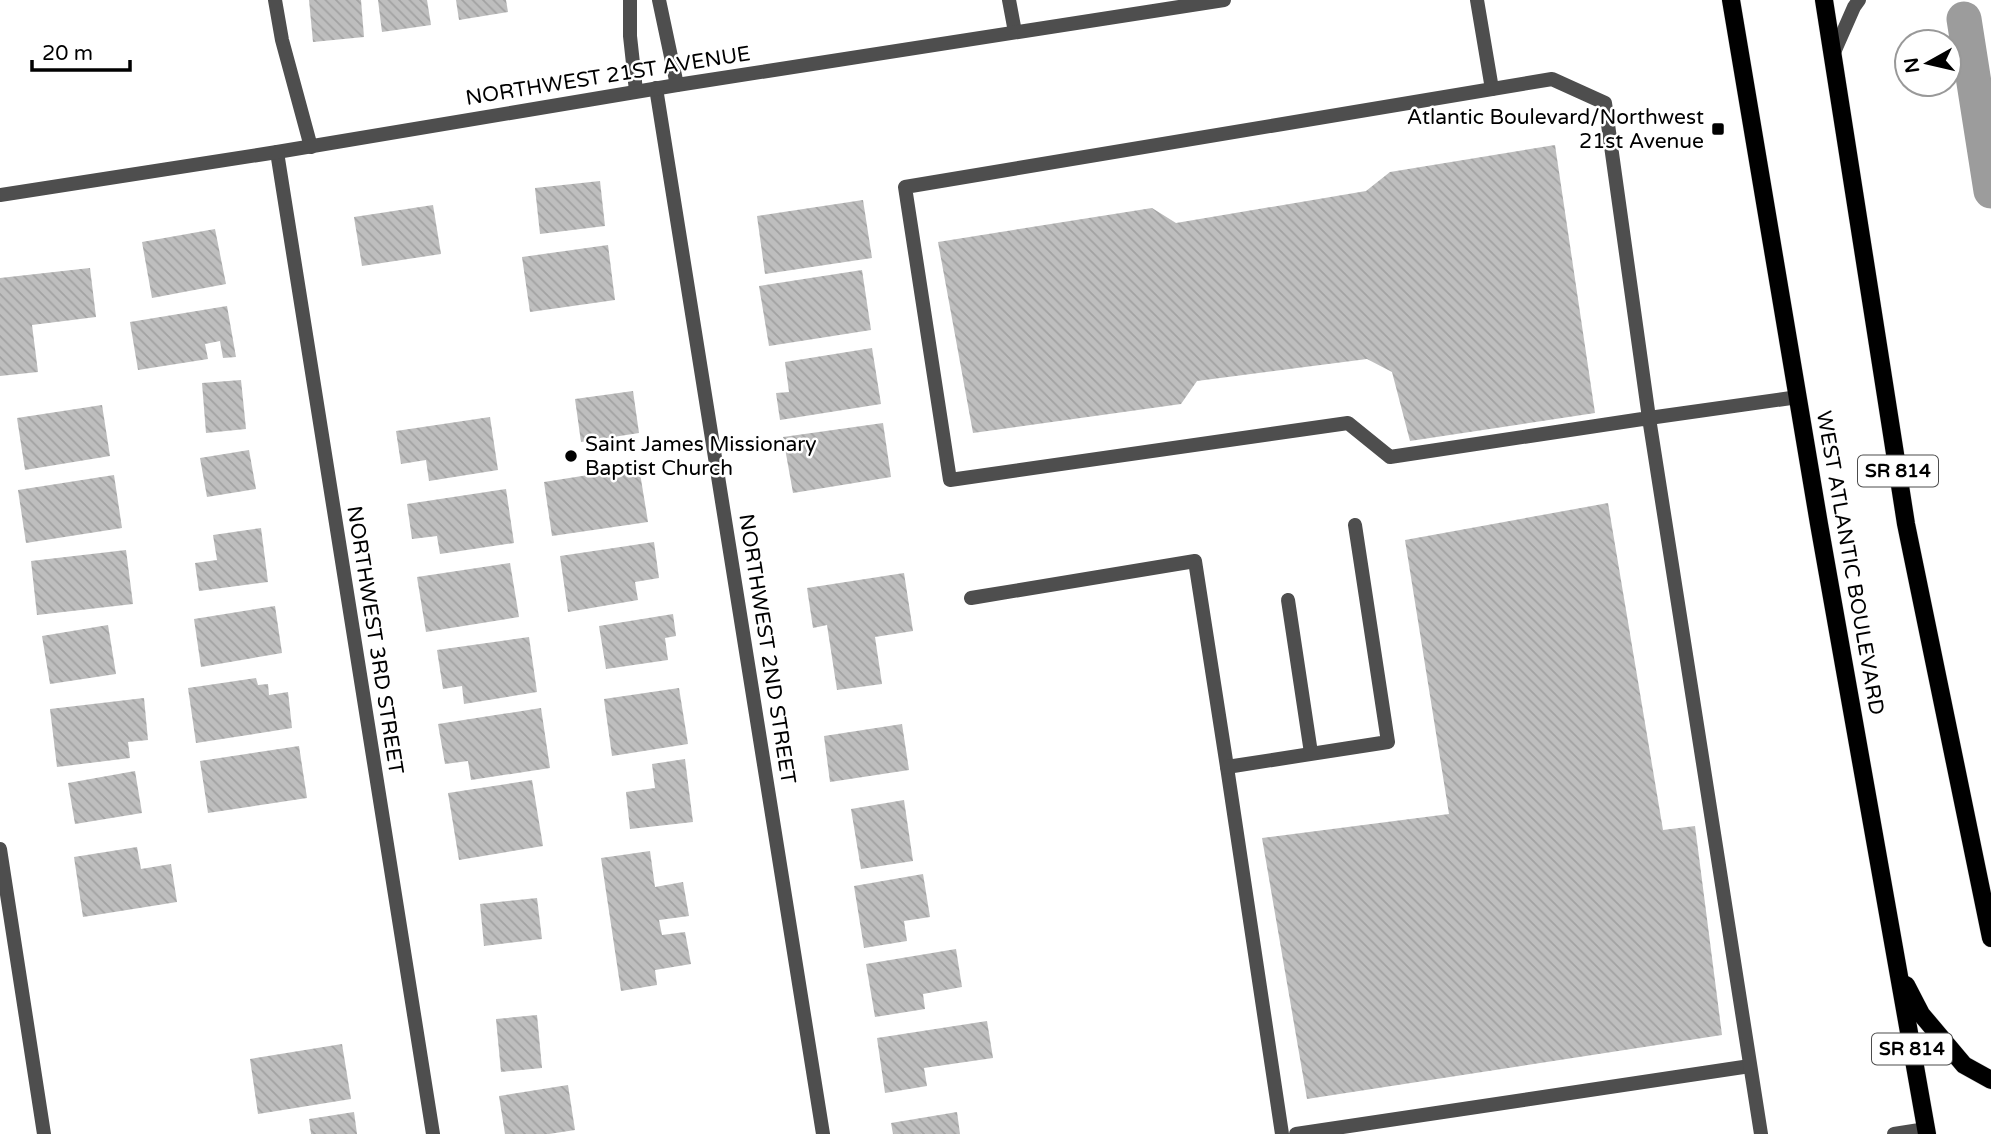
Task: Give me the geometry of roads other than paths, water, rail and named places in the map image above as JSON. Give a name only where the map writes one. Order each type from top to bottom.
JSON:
[{"type":"main road","name":"WEST ATLANTIC BOULEVARD","points":[[1731,0],[1928,1132]]},
{"type":"main road","name":"SR 814","points":[[1824,0],[1906,524],[1991,938]]},
{"type":"main road","points":[[1898,969],[1921,1014],[1964,1065],[1991,1080]]},
{"type":"street","points":[[275,0],[282,40],[311,147]]},
{"type":"street","points":[[630,0],[630,36],[636,92]]},
{"type":"street","points":[[659,0],[677,85]]},
{"type":"street","points":[[1009,0],[1015,32]]},
{"type":"street","name":"NORTHWEST 21ST AVENUE","points":[[0,195],[311,147],[656,88],[1224,0]]},
{"type":"street","points":[[1477,0],[1492,89]]},
{"type":"street","points":[[1832,57],[1859,0]]},
{"type":"street","points":[[1761,1134],[1649,418],[1605,103],[1552,79],[905,187],[950,480],[1348,423],[1390,457],[1649,418],[1798,397]]},
{"type":"street","name":"NORTHWEST 2ND STREET","points":[[656,88],[823,1134]]},
{"type":"street","name":"NORTHWEST 3RD STREET","points":[[277,152],[432,1134]]},
{"type":"street","points":[[1227,767],[1388,741],[1355,525]]},
{"type":"street","points":[[971,598],[1195,561],[1282,1134]]},
{"type":"street","points":[[1287,600],[1311,753]]},
{"type":"street","points":[[0,849],[44,1134]]},
{"type":"street","points":[[1296,1134],[1750,1066]]},
{"type":"street","points":[[1894,1134],[1928,1132]]},
{"type":"waterway","points":[[1964,19],[1991,191]]},
{"type":"place","name":"Atlantic Boulevard/Northwest 21st Avenue","points":[[1718,129]]},
{"type":"place","name":"Saint James Missionary Baptist Church","points":[[571,456]]}]
